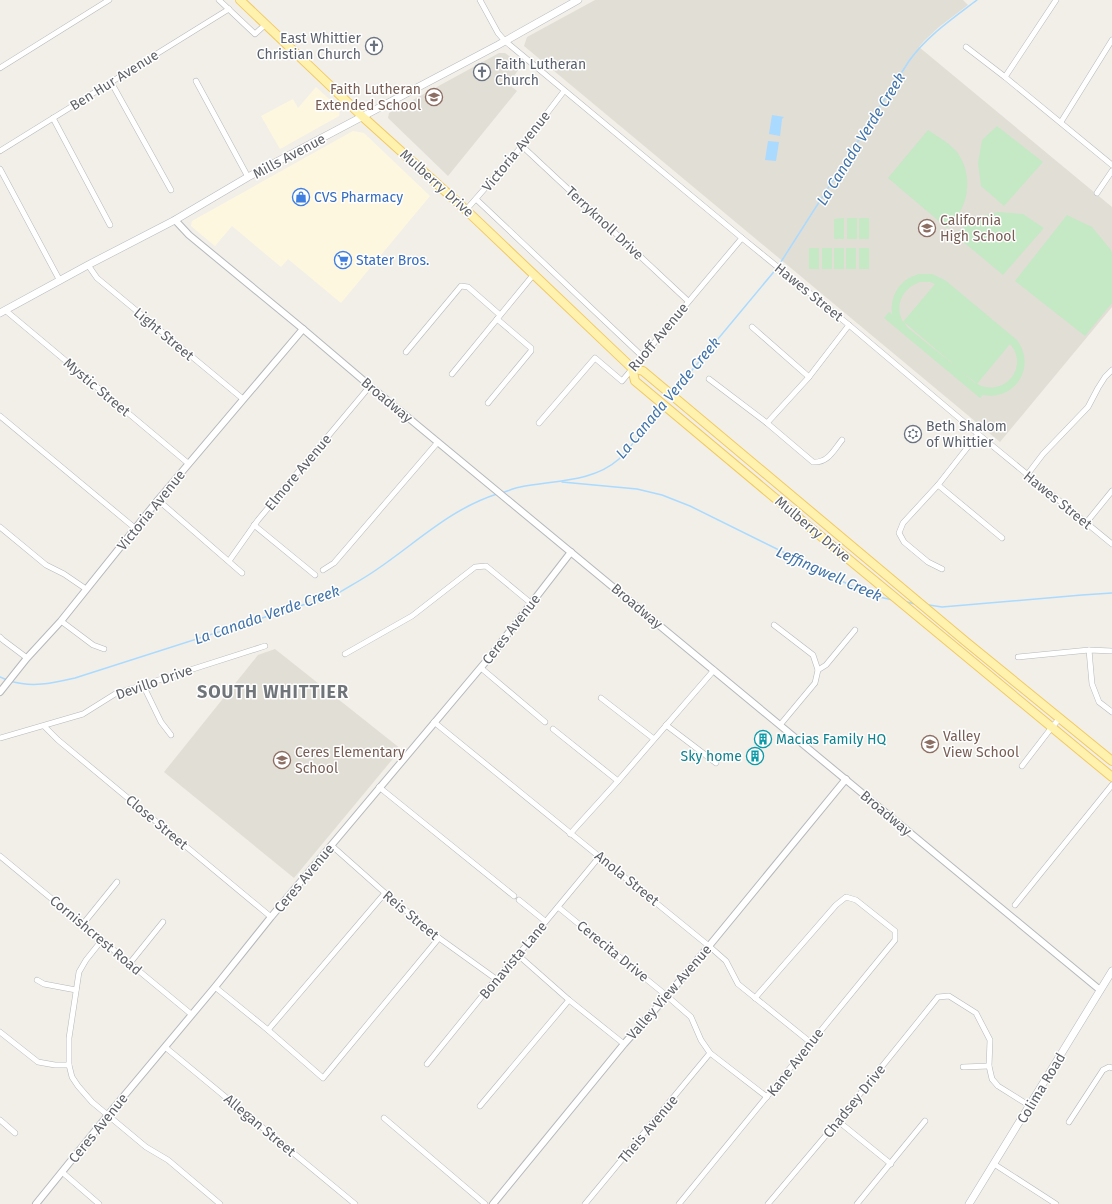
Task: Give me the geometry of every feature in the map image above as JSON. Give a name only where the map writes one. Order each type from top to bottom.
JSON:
[{"type":"main road","name":"Mulberry Drive","points":[[240,0],[363,117],[466,210],[632,368],[643,371],[1112,761]]},
{"type":"main road","name":"Mills Avenue","points":[[3,312],[88,265],[175,220],[248,178],[505,41],[578,0]]},
{"type":"main road","name":"Mulberry Drive","points":[[632,368],[635,381],[1112,777]]},
{"type":"main road","points":[[793,513],[807,519],[829,536],[835,538],[840,536]]},
{"type":"main road","name":"Colima Road","points":[[969,1204],[1112,971]]},
{"type":"street","points":[[0,68],[109,0]]},
{"type":"street","points":[[219,0],[255,34],[266,24]]},
{"type":"street","name":"Hawes Street","points":[[480,0],[498,33],[505,41],[742,238],[850,325],[1027,475],[1112,544]]},
{"type":"street","points":[[1006,77],[1056,0]]},
{"type":"street","name":"Ben Hur Avenue","points":[[0,151],[229,9]]},
{"type":"street","points":[[1062,122],[1112,40]]},
{"type":"street","points":[[966,47],[1006,77],[1112,164]]},
{"type":"street","points":[[111,82],[171,190]]},
{"type":"street","points":[[196,82],[248,178]]},
{"type":"street","name":"Victoria Avenue","points":[[466,210],[522,146],[564,91]]},
{"type":"street","points":[[53,118],[110,225]]},
{"type":"street","name":"Terryknoll Drive","points":[[522,146],[688,301]]},
{"type":"street","points":[[0,169],[60,281]]},
{"type":"street","points":[[1097,193],[1112,171]]},
{"type":"street","name":"Mulberry Drive","points":[[476,199],[643,357]]},
{"type":"street","name":"Broadway","points":[[175,220],[189,235],[370,386],[1100,990]]},
{"type":"street","name":"Ruoff Avenue","points":[[539,423],[595,358],[622,381],[742,238]]},
{"type":"street","name":"Light Street","points":[[88,265],[97,278],[243,399]]},
{"type":"street","points":[[452,374],[534,274]]},
{"type":"street","points":[[406,352],[461,286],[468,287],[531,348],[531,351],[488,403]]},
{"type":"street","name":"Mystic Street","points":[[3,312],[189,464]]},
{"type":"street","points":[[767,423],[809,377],[850,325]]},
{"type":"street","points":[[752,327],[809,377]]},
{"type":"street","name":"Victoria Avenue","points":[[2,690],[27,658],[61,621],[158,500],[303,329]]},
{"type":"street","points":[[1027,475],[1043,454],[1088,407],[1105,376],[1112,370]]},
{"type":"street","points":[[709,379],[767,423],[813,462],[826,460],[842,440]]},
{"type":"street","name":"Elmore Avenue","points":[[229,561],[254,525],[370,386]]},
{"type":"street","points":[[0,416],[136,529]]},
{"type":"street","points":[[942,569],[928,562],[904,542],[899,533],[903,523],[938,485],[978,434]]},
{"type":"street","points":[[323,570],[334,563],[438,442]]},
{"type":"street","points":[[938,485],[1002,538]]},
{"type":"street","points":[[1086,523],[1112,491]]},
{"type":"street","points":[[158,500],[242,573]]},
{"type":"street","points":[[254,525],[315,575]]},
{"type":"street","points":[[0,527],[46,565],[64,574],[86,589]]},
{"type":"street","name":"Ceres Avenue","points":[[36,1204],[191,1014],[215,988],[271,917],[379,787],[481,668],[572,552]]},
{"type":"street","points":[[345,654],[412,616],[475,567],[486,566],[532,604]]},
{"type":"street","points":[[61,621],[93,645],[104,649]]},
{"type":"street","points":[[774,625],[813,655],[818,670],[815,683],[780,725]]},
{"type":"street","points":[[818,670],[826,664],[855,630]]},
{"type":"street","points":[[0,637],[27,658]]},
{"type":"street","name":"Devillo Drive","points":[[0,738],[83,714],[115,694],[265,646]]},
{"type":"street","points":[[1089,650],[1092,684],[1099,702],[1112,712]]},
{"type":"street","points":[[1018,657],[1089,650],[1112,651]]},
{"type":"street","points":[[481,668],[545,722]]},
{"type":"street","points":[[570,834],[714,670]]},
{"type":"street","points":[[143,685],[161,722],[172,735]]},
{"type":"street","points":[[601,698],[654,739]]},
{"type":"street","points":[[1022,766],[1060,718]]},
{"type":"street","name":"Anola Street","points":[[434,722],[709,946],[726,962],[738,984],[810,1042]]},
{"type":"street","points":[[666,724],[716,763]]},
{"type":"street","name":"Close Street","points":[[44,726],[58,740],[271,917]]},
{"type":"street","points":[[554,729],[618,781]]},
{"type":"street","name":"Valley View Avenue","points":[[493,1204],[624,1044],[668,996],[846,779]]},
{"type":"street","points":[[1015,905],[1112,785]]},
{"type":"street","points":[[379,787],[514,896]]},
{"type":"street","name":"Reis Street","points":[[331,845],[439,938],[496,979]]},
{"type":"street","name":"Cornishcrest Road","points":[[0,856],[191,1014]]},
{"type":"street","name":"Bonavista Lane","points":[[427,1064],[496,979],[518,955],[600,856]]},
{"type":"street","points":[[83,924],[117,882]]},
{"type":"street","points":[[268,1030],[385,893]]},
{"type":"street","name":"Kane Avenue","points":[[679,1204],[895,940],[895,931],[856,900],[846,897],[836,905],[755,998]]},
{"type":"street","points":[[518,900],[545,921]]},
{"type":"street","name":"Cerecita Drive","points":[[558,906],[668,996],[691,1017],[701,1040],[710,1053],[767,1097]]},
{"type":"street","points":[[130,962],[163,922]]},
{"type":"street","points":[[215,988],[268,1030],[323,1078],[439,938]]},
{"type":"street","points":[[102,940],[86,960],[79,972],[69,1038],[69,1065],[72,1077],[92,1102],[146,1147],[168,1160],[220,1204]]},
{"type":"street","points":[[518,955],[569,1000],[624,1044]]},
{"type":"street","points":[[37,980],[44,984],[76,990]]},
{"type":"street","name":"Chadsey Drive","points":[[768,1204],[838,1121],[938,997],[949,996],[976,1013],[990,1040],[989,1066]]},
{"type":"street","points":[[480,1106],[569,1000]]},
{"type":"street","points":[[0,1032],[38,1062],[55,1065],[69,1065]]},
{"type":"street","name":"Allegan Street","points":[[165,1047],[355,1204]]},
{"type":"street","name":"Theis Avenue","points":[[585,1204],[710,1053]]},
{"type":"street","points":[[963,1067],[989,1066],[992,1079],[998,1086],[1030,1106]]},
{"type":"street","points":[[1069,1122],[1103,1070],[1108,1067],[1112,1068]]},
{"type":"street","points":[[384,1118],[485,1204]]},
{"type":"street","points":[[0,1120],[16,1133]]},
{"type":"street","points":[[838,1121],[891,1164]]},
{"type":"street","points":[[857,1204],[925,1121]]},
{"type":"street","points":[[994,1164],[1056,1204]]},
{"type":"street","points":[[62,1172],[99,1204]]},
{"type":"shaded area","name":"California High School","points":[[595,0],[963,0],[968,5],[939,27],[919,47],[1112,207],[1112,307],[1000,442],[524,46],[527,37]]},
{"type":"shaded area","points":[[499,53],[505,53],[522,65],[508,84],[517,91],[448,176],[388,118],[389,113]]},
{"type":"shaded area","points":[[316,87],[340,109],[339,116],[280,149],[261,116],[293,99],[298,108]]},
{"type":"shaded area","points":[[353,131],[364,133],[430,196],[341,303],[288,259],[281,267],[232,226],[215,246],[191,226],[192,221]]},
{"type":"shaded area","name":"Ceres Elementary School","points":[[275,649],[401,749],[294,878],[164,772],[258,655]]},
{"type":"green space","points":[[997,126],[1043,162],[1004,206],[981,186],[978,163],[982,140]]},
{"type":"green space","points":[[928,130],[945,141],[956,151],[965,167],[967,188],[965,202],[959,213],[947,228],[888,178]]},
{"type":"green space","points":[[998,212],[1023,214],[1044,228],[1003,275],[955,235],[974,218]]},
{"type":"green space","points":[[1067,215],[1092,227],[1112,253],[1112,303],[1085,336],[1015,281]]},
{"type":"green space","points":[[844,218],[844,239],[834,239],[834,219]]},
{"type":"green space","points":[[847,218],[857,218],[857,239],[847,239]]},
{"type":"green space","points":[[859,218],[869,218],[869,239],[859,239]]},
{"type":"green space","points":[[809,248],[819,248],[819,269],[809,269]]},
{"type":"green space","points":[[822,248],[832,248],[832,269],[822,269]]},
{"type":"green space","points":[[834,248],[844,248],[844,269],[834,269]]},
{"type":"green space","points":[[846,248],[856,248],[856,269],[846,269]]},
{"type":"green space","points":[[859,248],[869,248],[869,269],[859,269]]},
{"type":"green space","points":[[919,274],[932,274],[945,280],[1017,340],[1023,350],[1025,361],[1020,380],[1013,387],[1005,393],[983,395],[980,398],[884,318],[889,312],[892,314],[893,300],[898,289],[912,276]],"holes":[[[920,282],[930,282],[935,284],[903,322],[899,310],[901,298],[904,293]],[[904,322],[958,368],[907,327]],[[1010,344],[1015,353],[1017,362],[1011,378],[1005,384],[996,387],[987,387],[977,384]]]},
{"type":"water","points":[[772,115],[784,117],[782,119],[780,136],[769,134]]},
{"type":"water","points":[[768,141],[779,142],[776,161],[765,160]]},
{"type":"waterway","name":"La Canada Verde Creek","points":[[779,265],[909,61],[932,36],[977,0]]},
{"type":"waterway","name":"La Canada Verde Creek","points":[[673,393],[777,268]]},
{"type":"waterway","name":"La Canada Verde Creek","points":[[502,493],[520,487],[585,477],[597,473],[608,467],[625,453],[662,407]]},
{"type":"waterway","name":"Leffingwell Creek","points":[[562,482],[637,489],[662,495],[690,506],[870,595],[893,600]]},
{"type":"waterway","name":"La Canada Verde Creek","points":[[10,681],[35,684],[51,683],[75,678],[337,594],[391,560],[464,508],[497,494]]},
{"type":"waterway","name":"Leffingwell Creek","points":[[929,605],[942,607],[1112,593]]},
{"type":"waterway","name":"Leffingwell Creek","points":[[907,602],[915,604]]},
{"type":"waterway","name":"La Canada Verde Creek","points":[[0,677],[7,680]]},
{"type":"place","name":"East Whittier Christian Church","points":[[374,46]]},
{"type":"place","name":"Faith Lutheran Church","points":[[482,72]]},
{"type":"place","name":"Faith Lutheran Extended School","points":[[434,97]]},
{"type":"place","name":"CVS Pharmacy","points":[[301,197]]},
{"type":"place","name":"California High School","points":[[927,228]]},
{"type":"place","name":"Stater Bros.","points":[[343,260]]},
{"type":"place","name":"Beth Shalom of Whittier","points":[[913,434]]},
{"type":"place","name":"Macias Family HQ","points":[[763,739]]},
{"type":"place","name":"Valley View School","points":[[930,744]]},
{"type":"place","name":"Sky home","points":[[755,756]]},
{"type":"place","name":"Ceres Elementary School","points":[[282,760]]},
{"type":"district","name":"SOUTH WHITTIER","points":[[273,692]]}]
